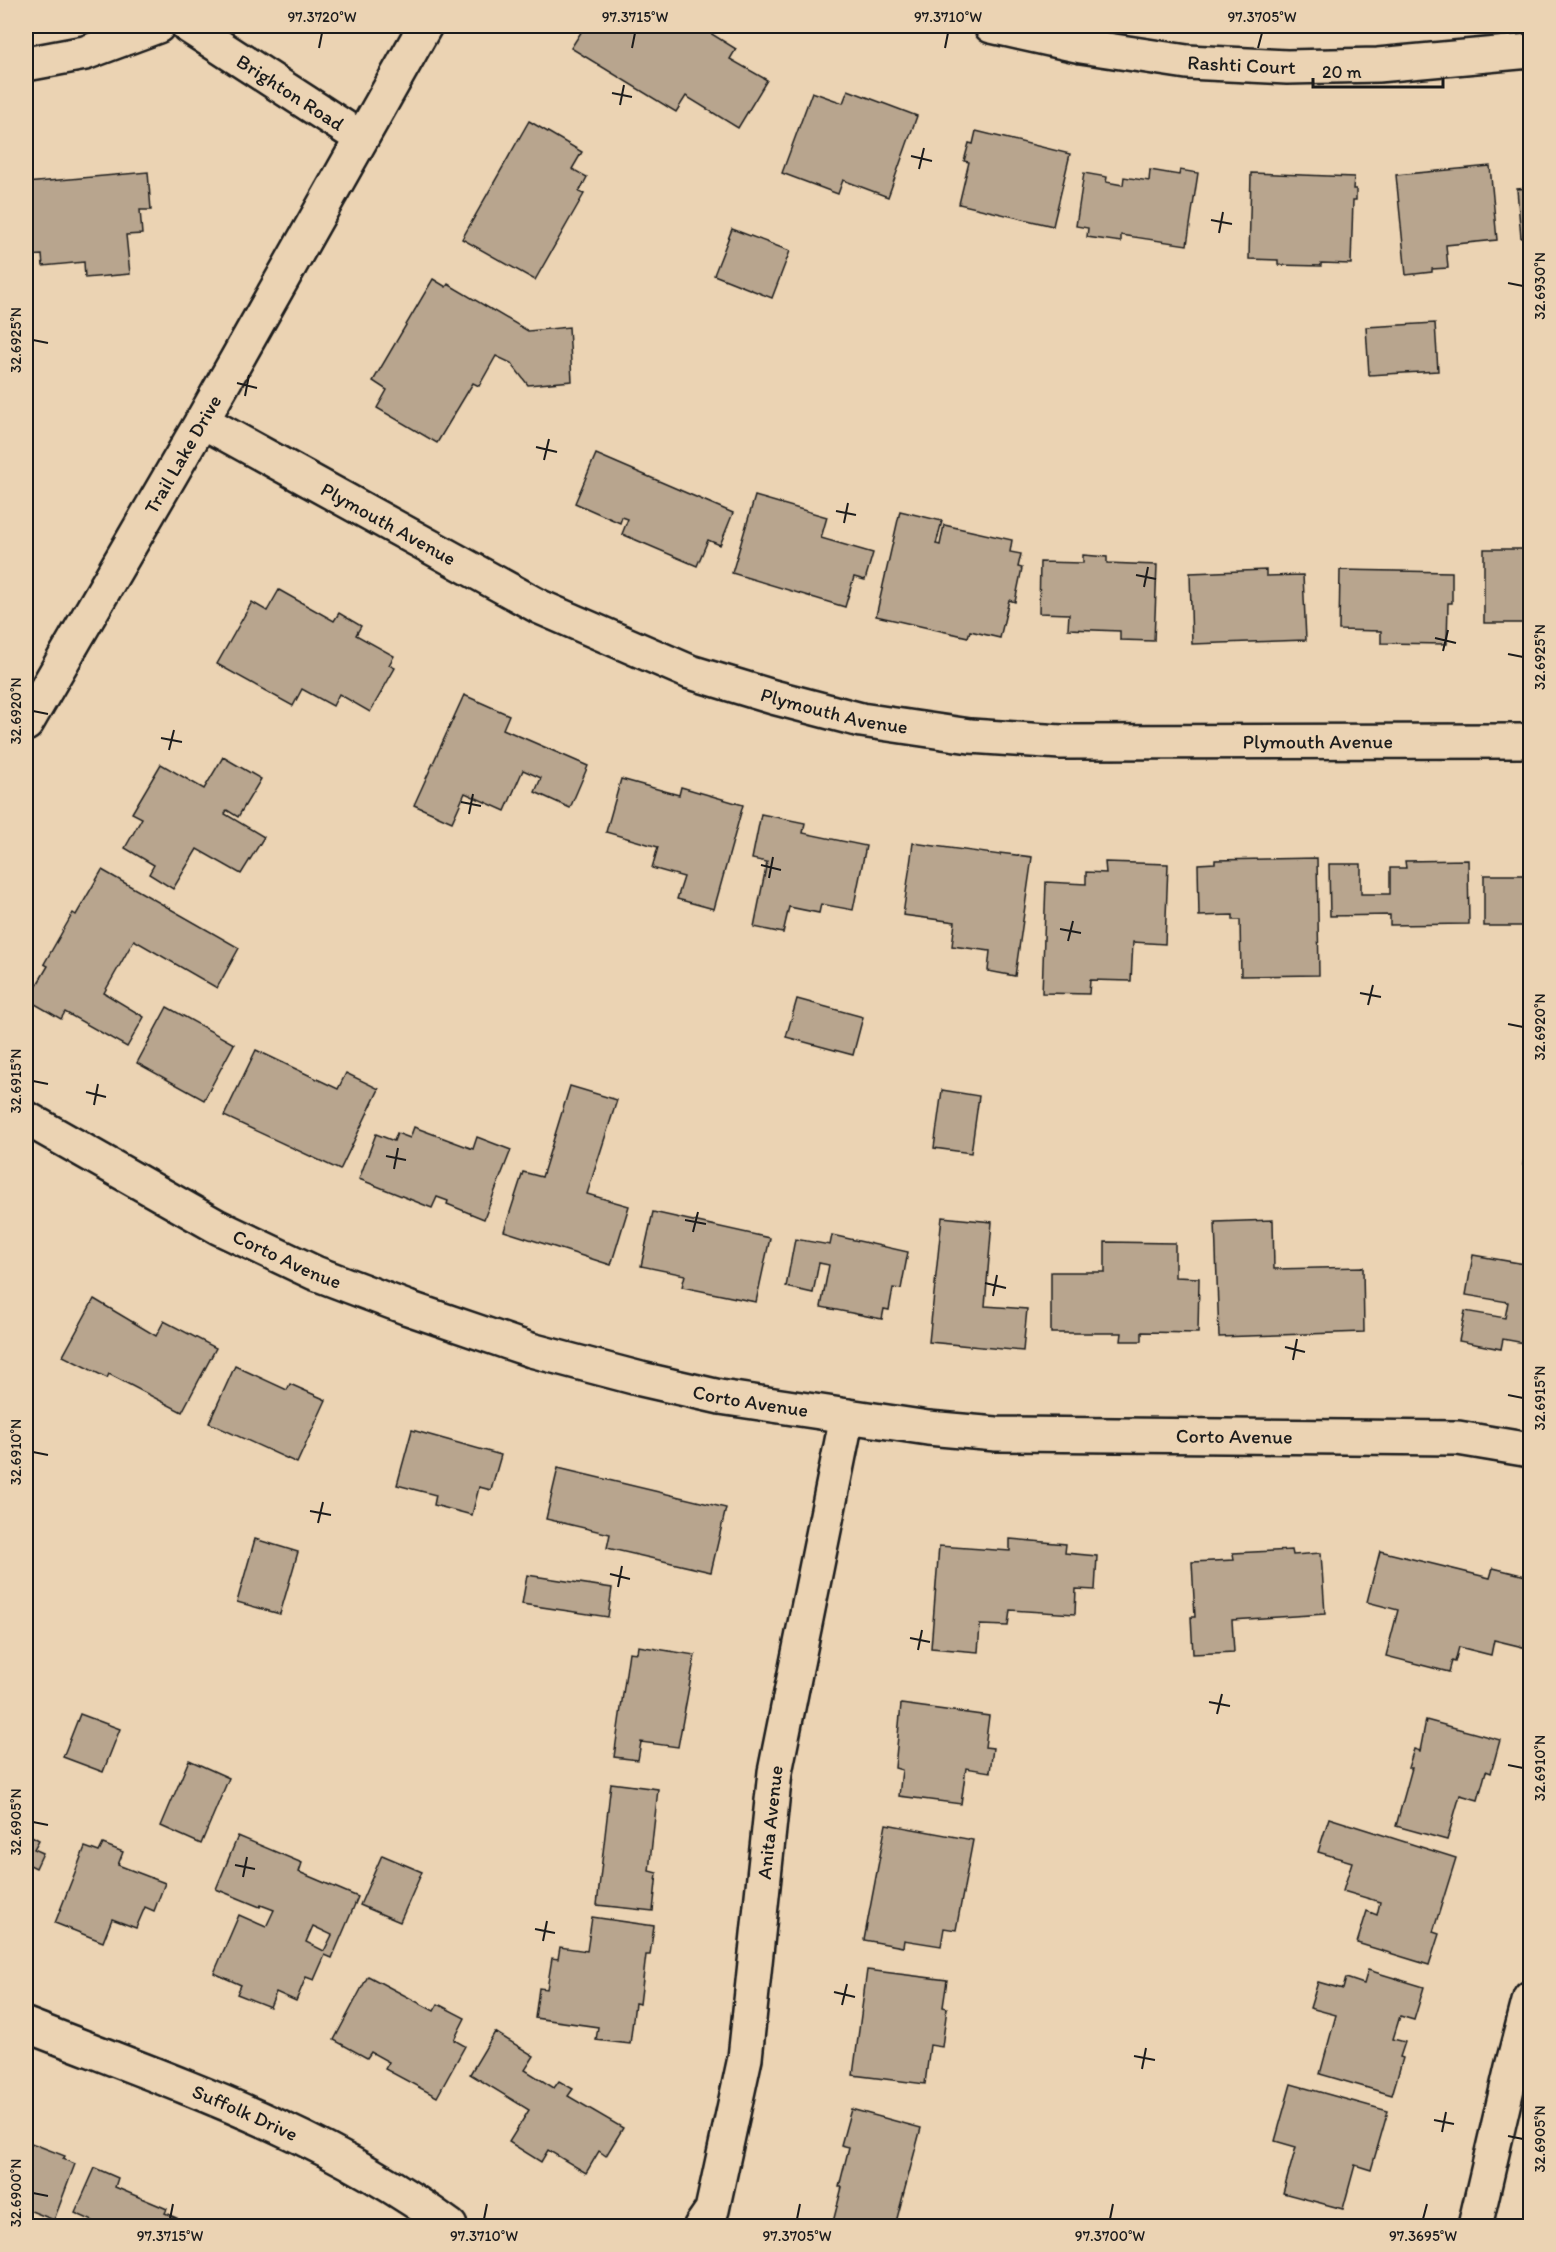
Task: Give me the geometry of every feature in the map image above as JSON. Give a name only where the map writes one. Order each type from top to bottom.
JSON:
[{"type":"street","points":[[26,64],[85,53],[158,26]]},
{"type":"street","name":"Brighton Road","points":[[188,26],[361,138]]},
{"type":"street","name":"Trail Lake Drive","points":[[26,724],[202,421],[425,26]]},
{"type":"street","name":"Rashti Court","points":[[992,26],[1081,46],[1186,62],[1287,67],[1378,65],[1530,51]]},
{"type":"street","name":"Plymouth Avenue","points":[[202,421],[551,612],[690,672],[861,720],[970,736],[1061,742],[1530,741]]},
{"type":"street","name":"Corto Avenue","points":[[26,1118],[218,1227],[315,1273],[531,1350],[720,1397],[928,1428],[996,1434],[1458,1438],[1530,1450]]},
{"type":"street","name":"Anita Avenue","points":[[701,2226],[712,2210],[745,2058],[776,1772],[847,1416]]},
{"type":"street","points":[[1475,2226],[1530,1998]]},
{"type":"street","name":"Suffolk Drive","points":[[26,2025],[216,2099],[291,2131],[450,2226]]},
{"type":"building","points":[[585,26],[669,26],[678,30],[680,26],[699,26],[736,49],[730,59],[767,80],[738,128],[686,96],[676,112],[571,48]]},
{"type":"building","points":[[848,90],[917,116],[888,197],[843,180],[838,194],[782,173],[812,92],[843,103]]},
{"type":"building","points":[[529,121],[582,152],[572,169],[587,177],[579,192],[584,194],[535,280],[462,239]]},
{"type":"building","points":[[976,131],[1070,154],[1053,226],[959,204],[969,162],[964,161],[969,143],[973,144]]},
{"type":"building","points":[[1490,166],[1497,240],[1446,245],[1448,268],[1406,275],[1396,175]]},
{"type":"building","points":[[1150,170],[1179,175],[1180,170],[1198,173],[1187,245],[1121,235],[1121,242],[1087,237],[1088,228],[1076,226],[1084,173],[1107,177],[1106,182],[1123,185],[1124,177],[1149,181]]},
{"type":"building","points":[[148,172],[151,210],[140,210],[142,234],[126,235],[130,274],[85,278],[84,262],[43,266],[42,255],[26,256],[26,183]]},
{"type":"building","points":[[1251,173],[1354,177],[1353,189],[1356,189],[1356,200],[1353,200],[1351,264],[1278,265],[1278,260],[1249,259]]},
{"type":"building","points":[[1530,188],[1530,237],[1521,238],[1517,189]]},
{"type":"building","points":[[732,229],[790,251],[772,298],[714,275]]},
{"type":"building","points":[[433,279],[446,287],[448,284],[528,331],[569,327],[572,381],[528,385],[511,363],[496,356],[479,386],[473,383],[437,443],[377,408],[387,390],[373,381]]},
{"type":"building","points":[[1435,323],[1438,371],[1369,375],[1366,327]]},
{"type":"building","points":[[596,454],[733,513],[720,545],[708,540],[697,566],[622,534],[628,519],[622,517],[620,523],[575,503]]},
{"type":"building","points":[[755,496],[827,517],[821,538],[873,553],[865,580],[854,577],[845,607],[732,573]]},
{"type":"building","points":[[900,511],[942,521],[936,544],[940,545],[944,525],[1012,540],[1010,552],[1021,554],[1018,567],[1022,568],[1015,602],[1009,600],[1000,638],[970,631],[968,637],[876,616]]},
{"type":"building","points":[[1484,549],[1530,549],[1530,644],[1523,644],[1523,623],[1484,623]]},
{"type":"building","points":[[1083,555],[1107,557],[1107,563],[1157,565],[1154,641],[1120,640],[1120,631],[1068,629],[1069,614],[1039,613],[1040,562],[1083,563]]},
{"type":"building","points":[[1266,570],[1266,576],[1303,575],[1306,640],[1192,644],[1190,573]]},
{"type":"building","points":[[1340,570],[1452,572],[1452,603],[1448,603],[1447,644],[1381,643],[1381,631],[1339,630]]},
{"type":"building","points":[[279,590],[334,621],[339,613],[361,626],[356,635],[394,656],[389,665],[395,668],[370,712],[339,694],[333,706],[302,689],[293,706],[217,664],[252,602],[267,611]]},
{"type":"building","points":[[464,695],[509,715],[503,729],[588,766],[570,808],[535,792],[541,778],[523,770],[505,811],[465,793],[452,822],[414,805]]},
{"type":"building","points":[[223,757],[261,779],[238,817],[227,810],[225,814],[264,837],[241,874],[197,849],[173,889],[149,874],[154,865],[125,848],[142,818],[132,813],[161,764],[204,789]]},
{"type":"building","points":[[621,779],[679,795],[681,787],[743,805],[714,909],[677,899],[684,877],[652,868],[658,847],[606,832]]},
{"type":"building","points":[[761,814],[805,823],[803,833],[866,846],[853,910],[821,904],[819,913],[789,907],[783,933],[754,927],[767,862],[752,859]]},
{"type":"building","points":[[913,843],[1032,857],[1015,976],[988,971],[990,951],[952,946],[955,922],[903,915]]},
{"type":"building","points":[[1317,858],[1319,975],[1241,976],[1240,920],[1233,920],[1233,915],[1199,916],[1198,864],[1215,863],[1215,860]]},
{"type":"building","points":[[1468,860],[1469,924],[1390,925],[1390,915],[1330,916],[1329,864],[1361,864],[1361,894],[1390,894],[1390,868],[1406,868],[1405,861]]},
{"type":"building","points":[[1105,862],[1168,864],[1165,944],[1133,942],[1131,981],[1090,980],[1089,994],[1042,993],[1046,882],[1086,884],[1086,872],[1106,873]]},
{"type":"building","points":[[102,870],[239,948],[217,988],[134,940],[104,993],[144,1017],[127,1047],[65,1012],[61,1019],[28,1000],[48,966],[44,964],[73,913],[76,915]]},
{"type":"building","points":[[1484,875],[1530,875],[1530,926],[1484,926]]},
{"type":"building","points":[[797,999],[863,1017],[853,1055],[786,1037]]},
{"type":"building","points":[[167,1007],[234,1044],[204,1100],[137,1063]]},
{"type":"building","points":[[256,1050],[338,1089],[346,1073],[379,1089],[340,1170],[224,1116]]},
{"type":"building","points":[[570,1086],[617,1100],[587,1194],[629,1206],[611,1265],[504,1231],[523,1172],[542,1177]]},
{"type":"building","points":[[942,1090],[979,1096],[971,1153],[934,1148]]},
{"type":"building","points":[[414,1127],[473,1149],[477,1137],[511,1150],[484,1219],[447,1204],[448,1201],[437,1197],[432,1208],[359,1179],[376,1134],[394,1141],[397,1133],[410,1138]]},
{"type":"building","points":[[1530,1127],[1530,1166],[1523,1165]]},
{"type":"building","points":[[653,1212],[770,1238],[756,1302],[682,1287],[685,1275],[641,1266]]},
{"type":"building","points":[[942,1217],[992,1222],[985,1306],[1027,1309],[1023,1351],[929,1342]]},
{"type":"building","points":[[1273,1220],[1274,1269],[1363,1267],[1364,1332],[1219,1337],[1215,1222]]},
{"type":"building","points":[[832,1235],[908,1252],[901,1289],[893,1288],[889,1310],[884,1309],[882,1319],[821,1307],[829,1265],[819,1263],[813,1293],[786,1287],[795,1239],[830,1245]]},
{"type":"building","points":[[1105,1242],[1175,1243],[1175,1277],[1199,1278],[1198,1333],[1142,1332],[1142,1341],[1121,1341],[1122,1333],[1051,1333],[1051,1272],[1105,1272]]},
{"type":"building","points":[[1473,1255],[1530,1265],[1530,1344],[1503,1339],[1501,1349],[1459,1341],[1465,1311],[1505,1318],[1508,1302],[1466,1295]]},
{"type":"building","points":[[94,1299],[156,1336],[164,1321],[216,1348],[182,1412],[109,1374],[107,1378],[63,1356]]},
{"type":"building","points":[[235,1366],[287,1390],[290,1384],[326,1400],[297,1463],[209,1423]]},
{"type":"building","points":[[412,1430],[501,1455],[491,1490],[479,1487],[472,1515],[434,1505],[436,1495],[397,1485]]},
{"type":"building","points":[[558,1468],[726,1508],[711,1572],[607,1548],[610,1534],[546,1519]]},
{"type":"building","points":[[255,1539],[298,1552],[280,1614],[237,1602]]},
{"type":"building","points":[[1010,1539],[1066,1544],[1065,1553],[1097,1556],[1095,1590],[1076,1589],[1075,1614],[1010,1610],[1008,1626],[980,1625],[978,1652],[931,1648],[939,1546],[1010,1551]]},
{"type":"building","points":[[1292,1550],[1293,1555],[1321,1553],[1325,1614],[1232,1620],[1234,1652],[1193,1654],[1191,1617],[1195,1617],[1192,1562],[1234,1560],[1233,1553]]},
{"type":"building","points":[[1380,1551],[1490,1578],[1493,1568],[1530,1577],[1530,1632],[1527,1648],[1494,1640],[1491,1655],[1459,1647],[1455,1662],[1452,1661],[1449,1672],[1386,1656],[1398,1610],[1367,1602]]},
{"type":"building","points":[[527,1575],[612,1588],[608,1617],[522,1604]]},
{"type":"building","points":[[638,1646],[695,1655],[678,1747],[641,1742],[638,1760],[614,1757],[629,1652],[637,1653]]},
{"type":"building","points":[[901,1704],[989,1716],[985,1747],[993,1748],[990,1772],[966,1768],[961,1804],[899,1796],[902,1770],[895,1768]]},
{"type":"building","points":[[80,1714],[120,1729],[103,1772],[63,1757]]},
{"type":"building","points":[[1426,1720],[1500,1740],[1491,1773],[1486,1771],[1478,1800],[1460,1795],[1447,1840],[1396,1826],[1412,1768],[1408,1768],[1414,1749],[1420,1751]]},
{"type":"building","points":[[189,1760],[229,1778],[201,1844],[161,1826]]},
{"type":"building","points":[[611,1783],[658,1789],[649,1871],[657,1873],[653,1911],[597,1905]]},
{"type":"building","points":[[1329,1818],[1456,1858],[1433,1932],[1439,1934],[1429,1965],[1357,1943],[1367,1911],[1377,1915],[1380,1902],[1343,1891],[1352,1862],[1318,1852]]},
{"type":"building","points":[[886,1824],[973,1840],[956,1930],[944,1928],[941,1946],[904,1940],[903,1947],[864,1940]]},
{"type":"building","points":[[26,1833],[39,1840],[34,1849],[43,1853],[36,1868],[28,1864],[26,1869]]},
{"type":"building","points":[[238,1836],[302,1863],[299,1872],[358,1897],[332,1958],[325,1955],[314,1980],[306,1977],[296,2001],[276,1992],[270,2007],[237,1994],[241,1985],[214,1973],[239,1915],[266,1927],[274,1910],[261,1905],[260,1907],[216,1889]],"holes":[[[313,1926],[332,1935],[324,1951],[306,1942]]]},
{"type":"building","points":[[103,1844],[123,1852],[118,1865],[165,1883],[154,1911],[145,1907],[136,1928],[112,1919],[103,1942],[55,1923],[85,1847],[99,1852]]},
{"type":"building","points":[[382,1855],[422,1872],[400,1922],[360,1905]]},
{"type":"building","points":[[592,1917],[654,1926],[650,1955],[646,1955],[640,2004],[635,2003],[630,2044],[596,2040],[598,2027],[535,2018],[539,1988],[547,1989],[552,1958],[558,1959],[560,1947],[587,1951]]},
{"type":"building","points":[[867,1970],[947,1980],[943,2007],[947,2008],[942,2047],[930,2045],[925,2084],[853,2075]]},
{"type":"building","points":[[1368,1970],[1424,1987],[1414,2020],[1400,2016],[1393,2039],[1405,2042],[1400,2057],[1403,2058],[1392,2095],[1320,2074],[1336,2015],[1310,2008],[1318,1982],[1343,1989],[1346,1978],[1364,1984]]},
{"type":"building","points":[[368,1976],[434,2011],[438,2004],[465,2018],[454,2040],[465,2046],[437,2097],[385,2069],[389,2062],[371,2052],[367,2058],[334,2040]]},
{"type":"building","points":[[495,2032],[534,2056],[525,2070],[554,2088],[559,2081],[573,2089],[568,2096],[623,2128],[606,2156],[599,2151],[586,2173],[548,2150],[541,2162],[509,2142],[529,2110],[470,2074]]},
{"type":"building","points":[[1291,2084],[1388,2111],[1371,2170],[1355,2165],[1343,2209],[1283,2193],[1296,2147],[1275,2141]]},
{"type":"building","points":[[851,2109],[921,2128],[895,2226],[832,2226],[849,2147],[841,2145]]},
{"type":"building","points":[[26,2141],[65,2156],[63,2159],[75,2164],[54,2220],[26,2209]]},
{"type":"building","points":[[95,2168],[118,2178],[115,2187],[167,2209],[165,2213],[193,2225],[90,2226],[93,2221],[75,2213]]}]
